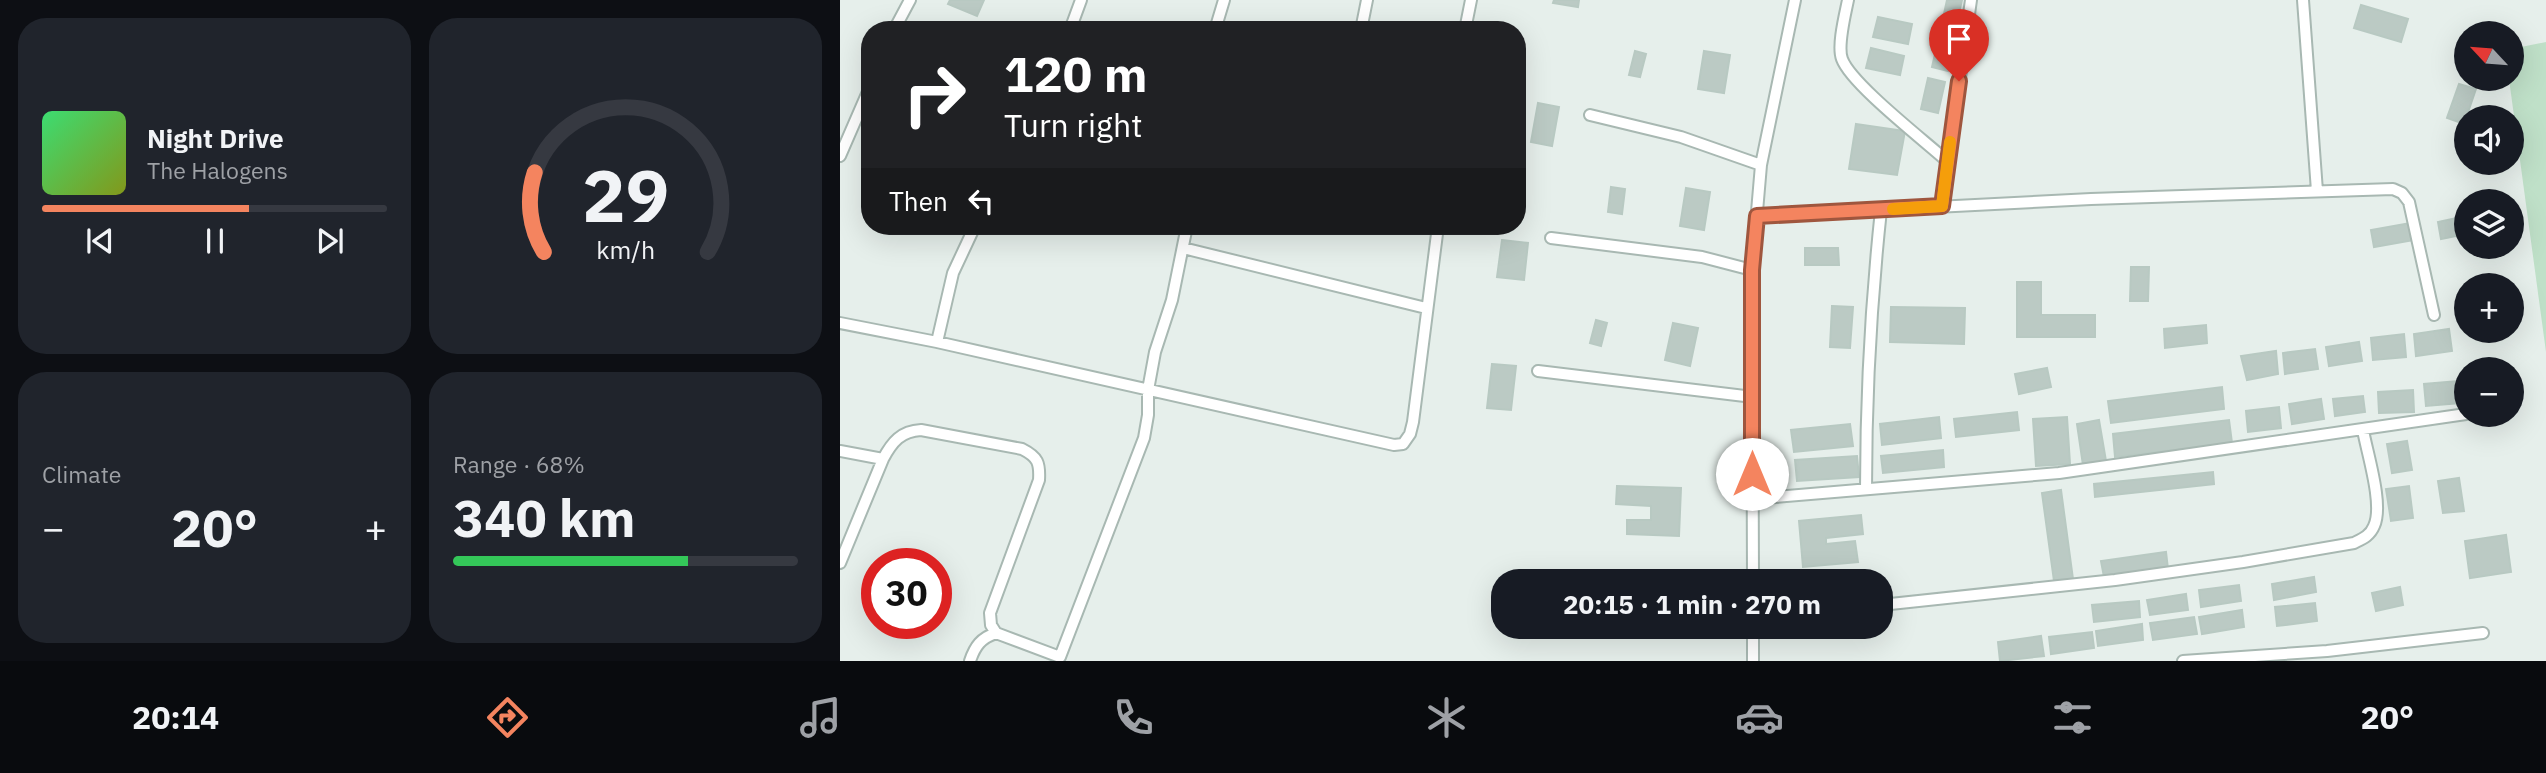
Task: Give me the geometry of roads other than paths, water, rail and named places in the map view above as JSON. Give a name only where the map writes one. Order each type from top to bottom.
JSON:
[{"type":"street","points":[[899,21],[910,0]]},
{"type":"street","points":[[1073,21],[1081,0]]},
{"type":"street","points":[[1218,21],[1224,0]]},
{"type":"street","points":[[1363,21],[1367,0]]},
{"type":"street","points":[[1467,21],[1471,0]]},
{"type":"street","points":[[1753,569],[1752,270],[1762,164],[1795,0]]},
{"type":"street","points":[[1848,0],[1840,49],[1847,69],[1860,85],[1948,162]]},
{"type":"street","points":[[1942,206],[1972,0]]},
{"type":"street","points":[[2303,0],[2317,191]]},
{"type":"street","points":[[840,156],[861,108]]},
{"type":"street","points":[[1590,115],[1681,137],[1762,164]]},
{"type":"street","points":[[1757,216],[1942,206],[2393,189],[2402,193],[2409,202],[2434,316]]},
{"type":"street","points":[[1866,489],[1866,411],[1872,295],[1881,209]]},
{"type":"street","points":[[937,342],[953,273],[971,235]]},
{"type":"street","points":[[840,563],[883,459],[896,439],[912,430],[921,430],[1022,449],[1035,455],[1040,465],[1039,480],[990,612],[991,625],[996,633],[1059,659],[1144,438],[1148,390],[1155,352],[1172,300],[1185,235]]},
{"type":"street","points":[[840,323],[937,342],[1394,445],[1403,444],[1410,434],[1413,422],[1437,235]]},
{"type":"street","points":[[1551,238],[1702,257],[1752,270]]},
{"type":"street","points":[[1183,248],[1426,308]]},
{"type":"street","points":[[1538,371],[1752,397]]},
{"type":"street","points":[[1752,499],[2059,473],[2454,416]]},
{"type":"street","points":[[1893,605],[2115,580],[2354,543],[2368,536],[2375,525],[2378,509],[2363,430]]},
{"type":"street","points":[[840,451],[883,459]]},
{"type":"street","points":[[970,661],[978,642],[996,633]]},
{"type":"street","points":[[2183,661],[2328,656],[2483,633]]},
{"type":"street","points":[[1753,639],[1753,661]]}]
